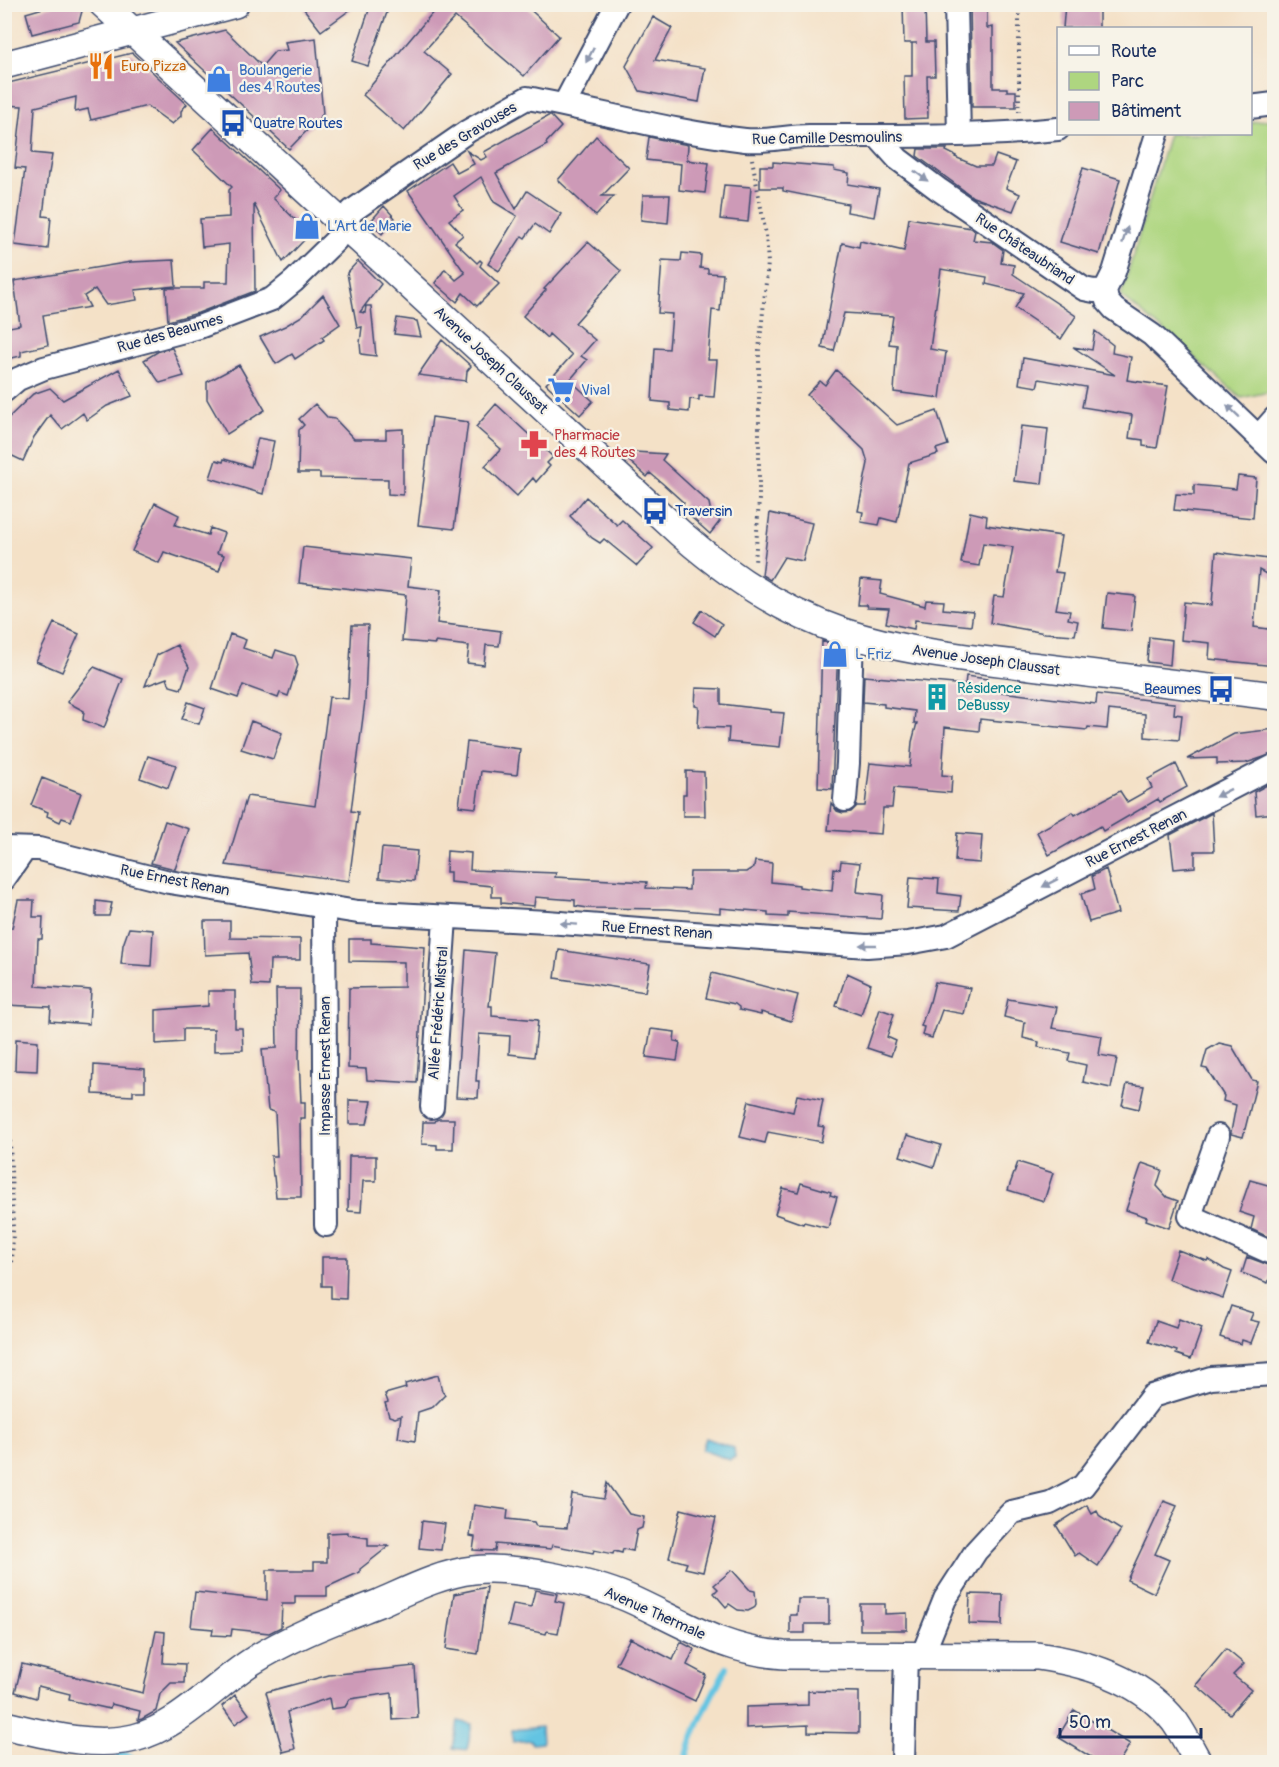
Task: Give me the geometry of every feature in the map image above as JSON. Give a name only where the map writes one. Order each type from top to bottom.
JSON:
[{"type":"main road","name":"Avenue Joseph Claussat","points":[[104,4],[681,534],[728,573],[754,589],[812,619],[852,635],[928,653],[1275,696]]},
{"type":"main road","points":[[4,65],[235,4]]},
{"type":"main road","name":"Avenue Thermale","points":[[4,1725],[82,1740],[118,1740],[144,1735],[167,1724],[253,1661],[306,1632],[432,1581],[472,1570],[520,1572],[611,1591],[695,1632],[750,1651],[784,1655],[1037,1656],[1066,1660],[1101,1671],[1138,1689],[1163,1708],[1186,1739],[1198,1762]]},
{"type":"street","points":[[564,105],[617,4]]},
{"type":"street","points":[[956,4],[959,135]]},
{"type":"street","name":"Rue des Gravouses","points":[[343,224],[352,211],[468,130],[527,99],[564,105]]},
{"type":"street","points":[[1252,107],[1275,104]]},
{"type":"street","name":"Rue Camille Desmoulins","points":[[564,105],[596,114],[748,141],[806,136],[959,135],[1057,129]]},
{"type":"street","points":[[1157,135],[1114,272],[1105,290],[1107,301],[1114,309],[1152,335],[1267,444],[1275,419]]},
{"type":"street","name":"Rue Châteaubriand","points":[[878,137],[898,159],[938,189],[1084,289],[1105,290]]},
{"type":"street","name":"Rue des Beaumes","points":[[4,391],[18,379],[44,368],[199,327],[272,299],[336,240],[343,224]]},
{"type":"street","points":[[845,800],[852,635]]},
{"type":"street","name":"Rue Ernest Renan","points":[[15,849],[39,849],[170,882],[358,912],[547,922],[867,945],[908,943],[946,936],[1275,766]]},
{"type":"street","points":[[4,879],[15,849]]},
{"type":"street","name":"Impasse Ernest Renan","points":[[324,907],[326,1225]]},
{"type":"street","name":"Allée Frédéric Mistral","points":[[432,1107],[445,918]]},
{"type":"street","points":[[1218,1136],[1190,1216],[1275,1254]]},
{"type":"street","points":[[903,1762],[914,1655],[945,1599],[976,1551],[1012,1512],[1050,1503],[1083,1486],[1152,1396],[1211,1378],[1275,1374]]},
{"type":"path","points":[[1019,4],[1019,132]]},
{"type":"path","points":[[748,141],[766,235],[768,263],[759,350],[759,500],[754,589]]},
{"type":"path","points":[[4,1076],[14,1230],[12,1266]]},
{"type":"green space","points":[[1274,119],[1274,391],[1241,398],[1121,296],[1169,135],[1252,135],[1252,122]]},
{"type":"water","points":[[706,1438],[734,1448],[735,1457],[730,1460],[702,1450]]},
{"type":"water","points":[[458,1721],[472,1724],[467,1750],[453,1748]]},
{"type":"water","points":[[541,1727],[542,1743],[532,1744],[531,1740],[513,1742],[512,1730]]},
{"type":"building","points":[[57,4],[84,4],[79,22],[32,34],[26,13]]},
{"type":"building","points":[[318,4],[358,4],[321,31],[304,9]]},
{"type":"building","points":[[371,4],[390,4],[368,66],[352,61]]},
{"type":"building","points":[[440,4],[524,4],[559,36],[524,76],[455,17],[424,51],[452,74],[404,131],[363,95]]},
{"type":"building","points":[[903,4],[925,4],[926,42],[934,42],[935,76],[927,76],[928,118],[905,119],[904,76],[912,76],[912,43],[904,43]]},
{"type":"building","points":[[970,4],[987,4],[987,28],[993,27],[993,88],[1007,88],[1007,91],[1016,91],[1016,107],[972,107]]},
{"type":"building","points":[[1065,4],[1099,4],[1099,27],[1063,27]]},
{"type":"building","points":[[653,17],[672,28],[655,60],[705,68],[699,102],[640,91],[626,66]]},
{"type":"building","points":[[225,30],[262,66],[275,51],[287,50],[285,42],[316,38],[323,114],[289,149],[175,43]]},
{"type":"building","points":[[132,53],[187,104],[181,111],[181,116],[172,124],[147,106],[91,120],[88,109],[75,112],[76,97],[35,107],[32,153],[52,155],[43,216],[51,217],[48,249],[15,245],[25,169],[15,168],[22,106],[4,105],[4,84]]},
{"type":"building","points":[[551,116],[561,127],[546,143],[547,145],[496,173],[516,209],[527,191],[561,214],[549,234],[535,224],[525,238],[522,236],[499,271],[488,264],[517,216],[494,202],[481,177],[454,196],[463,210],[449,220],[463,235],[455,242],[477,263],[480,260],[482,262],[480,266],[499,284],[477,306],[463,293],[457,302],[435,283],[445,269],[456,280],[465,273],[408,191],[450,162],[457,173],[474,164],[467,151],[481,160],[487,157],[484,152]]},
{"type":"building","points":[[213,128],[280,190],[273,198],[310,234],[283,262],[254,204],[255,291],[198,313],[168,321],[166,288],[204,288],[204,282],[228,282],[229,244],[202,247],[200,219],[229,217],[229,190],[232,187],[193,150]]},
{"type":"building","points":[[596,136],[629,168],[602,196],[614,196],[596,216],[558,180]]},
{"type":"building","points":[[649,137],[688,145],[687,160],[709,163],[705,193],[679,190],[681,164],[646,160]]},
{"type":"building","points":[[918,149],[947,149],[946,151],[955,157],[976,166],[992,166],[996,155],[1016,162],[1006,188],[1020,194],[1013,211],[973,197],[917,156]]},
{"type":"building","points":[[773,162],[834,167],[834,170],[849,173],[848,184],[879,189],[874,217],[847,212],[848,204],[783,191],[783,188],[760,188],[760,166],[773,166]]},
{"type":"building","points":[[1083,168],[1120,179],[1099,254],[1060,242]]},
{"type":"building","points":[[724,185],[751,187],[748,222],[720,219]]},
{"type":"building","points":[[643,195],[670,195],[668,223],[641,220]]},
{"type":"building","points":[[384,206],[395,218],[382,234],[370,222]]},
{"type":"building","points":[[909,218],[971,228],[975,231],[973,240],[992,242],[1003,250],[1001,263],[1014,265],[1013,274],[1076,316],[1061,339],[1015,308],[1024,293],[986,284],[987,277],[941,269],[930,349],[946,352],[940,398],[894,392],[897,345],[889,344],[893,316],[844,313],[834,351],[822,348],[842,243],[859,247],[860,241],[904,251]]},
{"type":"building","points":[[588,242],[621,271],[575,323],[595,340],[581,356],[587,360],[570,380],[593,401],[580,415],[546,384],[572,355],[549,334],[547,338],[523,316],[546,290],[544,289]]},
{"type":"building","points":[[682,253],[701,255],[700,268],[708,269],[708,273],[723,274],[720,311],[712,310],[708,360],[717,360],[714,397],[699,396],[699,400],[690,399],[689,412],[670,410],[670,403],[652,401],[655,348],[669,349],[672,314],[658,313],[662,260],[681,261]]},
{"type":"building","points":[[174,260],[176,286],[135,290],[137,300],[106,305],[95,289],[84,296],[90,307],[43,315],[48,345],[21,351],[21,356],[7,359],[4,328],[20,325],[14,281],[131,262]]},
{"type":"building","points":[[358,261],[381,284],[360,312],[365,313],[366,306],[371,306],[376,356],[361,354],[362,327],[357,328],[347,273]]},
{"type":"building","points":[[323,295],[340,324],[322,337],[324,340],[295,359],[292,354],[276,364],[260,337],[302,316]]},
{"type":"building","points":[[397,318],[417,321],[421,337],[394,334]]},
{"type":"building","points":[[1095,331],[1113,345],[1112,353],[1131,357],[1127,380],[1168,386],[1157,448],[1143,446],[1143,440],[1129,438],[1132,415],[1082,407],[1086,387],[1039,379],[1037,387],[1019,384],[1023,358],[1115,375],[1073,347],[1092,350]]},
{"type":"building","points":[[442,340],[471,366],[467,371],[466,381],[418,375]]},
{"type":"building","points":[[172,348],[184,376],[160,383],[144,360],[159,351]]},
{"type":"building","points":[[239,365],[265,410],[227,434],[207,399],[207,382]]},
{"type":"building","points":[[119,369],[132,396],[107,406],[87,420],[83,413],[62,429],[50,415],[34,437],[23,461],[4,452],[4,422],[33,394],[50,388],[63,400]]},
{"type":"building","points":[[836,370],[897,425],[937,411],[948,445],[936,449],[938,454],[909,463],[897,522],[881,518],[879,525],[861,522],[863,512],[858,511],[868,463],[864,450],[807,395],[820,381],[825,385]]},
{"type":"building","points":[[315,404],[328,418],[335,419],[354,439],[386,439],[386,430],[403,429],[403,495],[388,494],[388,479],[320,478],[320,473],[298,473],[299,430],[304,425],[299,419]]},
{"type":"building","points":[[496,404],[553,457],[547,463],[550,466],[536,482],[533,478],[517,496],[485,466],[501,449],[476,427]]},
{"type":"building","points":[[432,417],[468,422],[454,529],[418,525]]},
{"type":"building","points":[[1021,426],[1048,429],[1042,484],[1014,481]]},
{"type":"building","points":[[258,438],[274,441],[263,494],[210,478],[216,460],[223,462],[224,459],[251,467]]},
{"type":"building","points":[[618,451],[666,454],[662,460],[709,503],[711,513],[720,521],[710,534],[681,508],[684,503],[662,483],[650,473],[647,477]]},
{"type":"building","points":[[1238,476],[1256,478],[1253,518],[1174,510],[1176,494],[1194,495],[1194,485],[1236,489]]},
{"type":"building","points":[[586,497],[617,525],[622,520],[653,548],[637,566],[604,539],[600,543],[592,538],[570,516]]},
{"type":"building","points":[[155,503],[179,515],[175,525],[208,535],[210,528],[224,533],[217,553],[224,555],[219,571],[164,552],[159,563],[132,551]]},
{"type":"building","points":[[970,512],[987,516],[986,525],[1061,536],[1055,572],[1063,573],[1056,609],[1070,611],[1068,619],[1078,621],[1075,635],[1045,633],[990,623],[994,596],[1004,597],[1013,547],[983,543],[979,566],[961,563]]},
{"type":"building","points":[[770,513],[812,523],[803,561],[784,557],[770,580],[762,575]]},
{"type":"building","points":[[303,547],[411,559],[408,586],[441,590],[437,623],[501,631],[499,646],[486,645],[484,665],[467,663],[469,646],[402,641],[406,595],[299,583]]},
{"type":"building","points":[[1216,552],[1275,560],[1275,579],[1259,570],[1254,627],[1275,630],[1275,666],[1209,659],[1210,643],[1181,640],[1184,602],[1212,605]]},
{"type":"building","points":[[861,579],[882,581],[880,594],[925,606],[926,600],[944,601],[943,609],[973,612],[971,626],[915,620],[914,629],[886,623],[889,609],[867,608],[866,605],[858,605]]},
{"type":"building","points":[[1107,593],[1135,596],[1131,631],[1103,628]]},
{"type":"building","points":[[702,610],[722,624],[715,636],[694,622]]},
{"type":"building","points":[[54,623],[79,634],[62,672],[36,661]]},
{"type":"building","points":[[352,625],[368,625],[365,701],[351,811],[358,812],[349,881],[226,865],[247,796],[315,806],[329,697],[348,699]]},
{"type":"building","points":[[230,634],[246,640],[243,648],[273,658],[276,650],[295,656],[298,665],[288,696],[280,693],[278,698],[243,685],[238,698],[212,689]]},
{"type":"building","points":[[1149,637],[1172,640],[1170,665],[1147,662]]},
{"type":"building","points":[[822,641],[838,647],[832,789],[818,788]]},
{"type":"building","points":[[177,645],[189,667],[181,689],[170,686],[167,678],[145,686],[157,655]]},
{"type":"building","points":[[94,667],[123,679],[104,728],[83,720],[84,711],[67,702]]},
{"type":"building","points":[[864,676],[965,685],[966,676],[987,679],[986,690],[1096,704],[1097,694],[1175,703],[1174,714],[1182,715],[1179,740],[1145,737],[1145,714],[1109,710],[1107,729],[1088,727],[1087,730],[980,719],[979,731],[945,727],[942,775],[952,776],[951,793],[894,788],[892,808],[883,808],[881,834],[828,830],[831,803],[837,811],[843,813],[851,812],[857,806],[865,806],[870,763],[910,767],[912,742],[917,723],[914,723],[915,711],[863,702]]},
{"type":"building","points":[[696,688],[721,689],[721,704],[784,713],[780,747],[728,742],[729,728],[698,727],[699,707],[695,706]]},
{"type":"building","points":[[188,702],[205,708],[199,724],[182,719]]},
{"type":"building","points":[[251,721],[282,733],[273,759],[241,749]]},
{"type":"building","points":[[1275,729],[1275,753],[1261,758],[1246,763],[1217,764],[1217,758],[1187,759],[1234,734]]},
{"type":"building","points":[[467,742],[520,749],[517,775],[481,771],[476,808],[459,806]]},
{"type":"building","points":[[148,756],[176,765],[168,788],[140,778]]},
{"type":"building","points":[[1176,764],[1187,787],[1160,802],[1158,799],[1103,831],[1100,826],[1049,855],[1037,832],[1073,812],[1075,815],[1120,791],[1127,802],[1152,788],[1148,779]]},
{"type":"building","points":[[686,771],[704,772],[705,816],[683,816]]},
{"type":"building","points":[[42,778],[81,793],[71,821],[62,818],[60,822],[47,816],[48,812],[31,805]]},
{"type":"building","points":[[1275,784],[1275,813],[1256,815],[1254,792],[1267,785]]},
{"type":"building","points":[[1212,813],[1214,851],[1195,851],[1195,867],[1174,869],[1170,835]]},
{"type":"building","points":[[165,821],[189,829],[175,869],[151,863]]},
{"type":"building","points":[[957,833],[982,835],[980,863],[955,861]]},
{"type":"building","points":[[382,848],[417,851],[414,881],[379,878]]},
{"type":"building","points":[[447,851],[471,853],[470,870],[556,873],[555,877],[647,882],[646,888],[689,890],[690,872],[746,872],[754,867],[755,861],[772,863],[771,882],[832,891],[834,868],[840,869],[841,861],[860,863],[857,892],[883,895],[881,919],[788,912],[788,917],[768,916],[768,912],[720,908],[720,913],[668,909],[588,908],[575,906],[575,900],[535,897],[534,906],[501,903],[501,897],[492,897],[492,886],[450,882],[450,872],[446,872]]},
{"type":"building","points":[[1106,869],[1118,913],[1089,922],[1081,894],[1095,889],[1092,876]]},
{"type":"building","points":[[910,877],[939,879],[938,893],[961,896],[959,911],[907,908]]},
{"type":"building","points":[[18,900],[34,900],[33,917],[43,917],[42,939],[38,939],[36,986],[91,990],[89,1024],[50,1021],[51,1007],[4,1005],[4,928],[12,928]]},
{"type":"building","points":[[96,901],[112,903],[109,916],[96,916]]},
{"type":"building","points":[[204,921],[230,921],[230,938],[300,939],[300,960],[270,960],[269,986],[252,985],[248,953],[205,955]]},
{"type":"building","points":[[129,928],[153,930],[151,966],[121,964],[123,945]]},
{"type":"building","points":[[349,939],[371,939],[371,943],[425,947],[417,1083],[367,1080],[366,1069],[348,1068],[349,988],[404,987],[404,962],[349,961]]},
{"type":"building","points":[[466,950],[495,953],[489,1006],[492,1006],[492,1016],[538,1020],[534,1057],[509,1054],[510,1036],[479,1034],[476,1081],[479,1081],[478,1098],[456,1097]]},
{"type":"building","points":[[559,950],[650,964],[645,992],[555,978]]},
{"type":"building","points":[[712,973],[798,995],[791,1021],[761,1012],[761,1015],[739,1010],[735,1004],[706,998]]},
{"type":"building","points":[[847,973],[871,984],[861,1015],[836,1006]]},
{"type":"building","points":[[935,982],[970,988],[964,1014],[942,1010],[932,1038],[922,1035],[924,1027],[921,1026]]},
{"type":"building","points":[[276,989],[300,989],[299,1059],[301,1102],[305,1102],[305,1118],[300,1118],[301,1197],[276,1197],[273,1176],[271,1156],[277,1156],[275,1112],[268,1110],[262,1049],[277,1048]]},
{"type":"building","points":[[208,991],[235,991],[235,1028],[242,1028],[243,1050],[214,1051],[214,1029],[183,1029],[183,1042],[156,1044],[156,1010],[208,1006]]},
{"type":"building","points":[[1008,999],[1057,1007],[1052,1028],[1102,1036],[1099,1055],[1117,1058],[1111,1088],[1083,1082],[1086,1065],[1068,1061],[1070,1053],[1038,1047],[1039,1042],[1023,1038],[1025,1022],[1004,1017]]},
{"type":"building","points":[[880,1009],[894,1014],[887,1037],[896,1041],[891,1056],[867,1048]]},
{"type":"building","points":[[651,1029],[675,1032],[674,1041],[680,1042],[677,1061],[646,1057]]},
{"type":"building","points":[[16,1039],[38,1041],[37,1071],[15,1070]]},
{"type":"building","points":[[1219,1043],[1232,1046],[1252,1080],[1257,1081],[1243,1137],[1231,1134],[1236,1105],[1223,1101],[1224,1096],[1207,1069],[1202,1068],[1207,1050]]},
{"type":"building","points":[[94,1065],[145,1069],[145,1091],[133,1091],[133,1096],[93,1094]]},
{"type":"building","points":[[1127,1084],[1144,1086],[1139,1109],[1122,1105]]},
{"type":"building","points":[[797,1095],[823,1100],[818,1126],[824,1127],[821,1142],[768,1132],[765,1143],[740,1137],[749,1101],[793,1112]]},
{"type":"building","points":[[349,1100],[372,1101],[367,1124],[349,1124]]},
{"type":"building","points":[[439,1119],[454,1119],[453,1149],[437,1149],[437,1145],[422,1144],[423,1122],[435,1122]]},
{"type":"building","points":[[907,1135],[941,1145],[934,1167],[900,1156]]},
{"type":"building","points":[[349,1156],[376,1156],[376,1181],[363,1181],[361,1212],[348,1211]]},
{"type":"building","points":[[1018,1162],[1053,1173],[1044,1201],[1008,1190]]},
{"type":"building","points":[[1142,1163],[1162,1170],[1157,1186],[1167,1197],[1178,1201],[1169,1228],[1126,1210]]},
{"type":"building","points":[[1250,1180],[1275,1187],[1275,1206],[1272,1214],[1274,1215],[1268,1237],[1251,1229],[1254,1217],[1239,1212]]},
{"type":"building","points":[[801,1183],[831,1192],[830,1195],[837,1197],[828,1228],[804,1222],[803,1224],[775,1214],[783,1188],[798,1192]]},
{"type":"building","points":[[1178,1250],[1207,1261],[1208,1259],[1232,1272],[1223,1298],[1168,1279]]},
{"type":"building","points":[[322,1257],[347,1257],[346,1299],[331,1298],[331,1286],[322,1286]]},
{"type":"building","points":[[1247,1257],[1274,1267],[1268,1283],[1242,1273]]},
{"type":"building","points":[[1231,1306],[1253,1313],[1250,1320],[1259,1322],[1251,1343],[1242,1340],[1241,1344],[1220,1337]]},
{"type":"building","points":[[1179,1319],[1202,1328],[1191,1359],[1176,1354],[1177,1351],[1149,1342],[1156,1321],[1176,1328]]},
{"type":"building","points":[[438,1375],[445,1395],[433,1407],[418,1412],[415,1441],[398,1438],[401,1416],[395,1418],[389,1416],[385,1394],[406,1388],[405,1384]]},
{"type":"building","points":[[607,1483],[629,1514],[644,1517],[642,1528],[637,1530],[633,1551],[623,1549],[622,1553],[614,1551],[613,1554],[594,1550],[593,1553],[552,1545],[551,1549],[496,1544],[495,1551],[473,1550],[475,1537],[470,1536],[474,1505],[508,1510],[507,1519],[534,1522],[536,1526],[567,1528],[572,1494],[604,1499]]},
{"type":"building","points":[[1164,1501],[1177,1506],[1155,1554],[1169,1560],[1154,1593],[1127,1580]]},
{"type":"building","points":[[1087,1505],[1092,1514],[1097,1511],[1100,1517],[1121,1530],[1098,1566],[1079,1553],[1075,1556],[1056,1525]]},
{"type":"building","points":[[681,1509],[716,1518],[703,1572],[685,1568],[687,1563],[669,1558]]},
{"type":"building","points":[[422,1521],[445,1524],[441,1550],[419,1548]]},
{"type":"building","points":[[348,1532],[348,1535],[368,1538],[368,1546],[389,1546],[360,1569],[360,1572],[327,1587],[327,1596],[295,1596],[295,1604],[282,1604],[281,1627],[269,1633],[232,1629],[231,1636],[212,1635],[213,1629],[191,1627],[195,1592],[267,1600],[267,1570],[314,1570],[314,1562],[327,1562],[327,1533]]},
{"type":"building","points":[[732,1570],[750,1590],[755,1591],[756,1604],[748,1611],[738,1610],[729,1604],[726,1607],[714,1593],[718,1589],[714,1585]]},
{"type":"building","points":[[487,1587],[478,1654],[446,1649],[454,1594]]},
{"type":"building","points":[[535,1590],[557,1594],[555,1601],[564,1603],[558,1633],[547,1631],[546,1634],[508,1626],[513,1604],[531,1607]]},
{"type":"building","points":[[970,1594],[1003,1595],[1002,1625],[969,1624]]},
{"type":"building","points":[[798,1599],[829,1599],[829,1624],[805,1624],[805,1633],[790,1633],[790,1615],[797,1615]]},
{"type":"building","points":[[860,1604],[885,1604],[885,1614],[907,1613],[907,1630],[860,1630]]},
{"type":"building","points":[[156,1631],[165,1632],[163,1663],[185,1664],[184,1683],[171,1683],[160,1694],[156,1711],[142,1719],[138,1720],[140,1711],[111,1704],[110,1709],[69,1700],[70,1694],[38,1686],[36,1698],[15,1692],[22,1664],[143,1693]]},
{"type":"building","points":[[630,1638],[673,1660],[681,1642],[694,1649],[687,1665],[706,1675],[695,1701],[616,1664]]},
{"type":"building","points":[[1226,1649],[1244,1664],[1233,1675],[1251,1690],[1230,1714],[1196,1685]]},
{"type":"building","points":[[415,1666],[418,1718],[393,1720],[392,1693],[350,1699],[345,1707],[331,1709],[329,1698],[287,1712],[295,1749],[283,1752],[266,1692],[329,1675]]},
{"type":"building","points":[[808,1691],[859,1692],[859,1733],[808,1732],[808,1725],[746,1728],[746,1707],[808,1705]]},
{"type":"building","points":[[235,1695],[249,1714],[235,1724],[222,1706]]},
{"type":"building","points":[[1074,1710],[1130,1744],[1119,1762],[1099,1762],[1058,1737]]},
{"type":"waterway","points":[[685,1762],[698,1725],[727,1667]]},
{"type":"place","name":"Euro Pizza","points":[[101,66]]},
{"type":"place","name":"Boulangerie des 4 Routes","points":[[219,79]]},
{"type":"place","name":"Quatre Routes","points":[[233,123]]},
{"type":"place","name":"L’Art de Marie","points":[[307,226]]},
{"type":"place","name":"Vival","points":[[561,390]]},
{"type":"place","name":"Pharmacie des 4 Routes","points":[[534,444]]},
{"type":"place","name":"Traversin","points":[[655,511]]},
{"type":"place","name":"L Friz","points":[[835,654]]},
{"type":"place","name":"Beaumes","points":[[1221,689]]},
{"type":"place","name":"Résidence DeBussy","points":[[937,697]]}]
